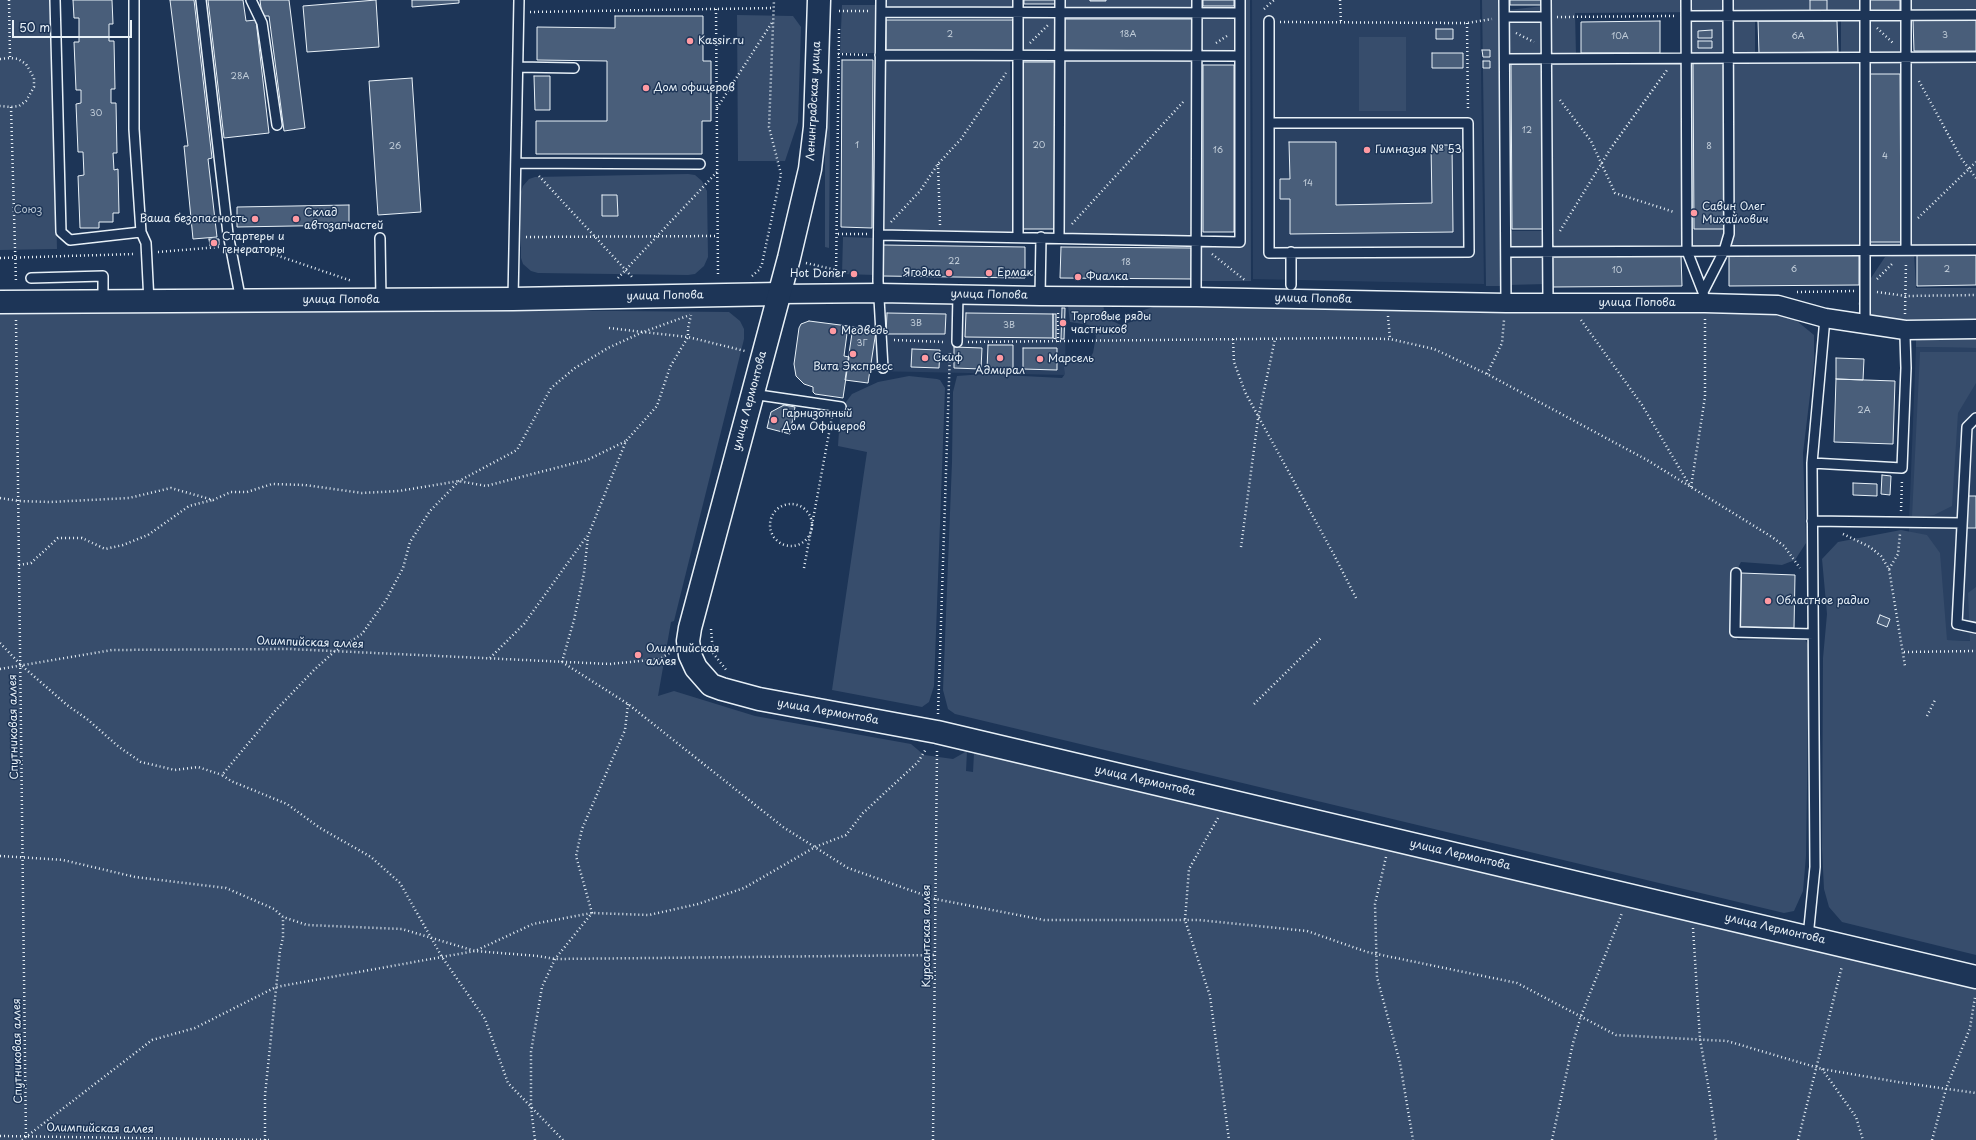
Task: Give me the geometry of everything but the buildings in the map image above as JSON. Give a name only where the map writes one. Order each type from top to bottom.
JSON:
[{"type":"main road","name":"Ленинградская улица","points":[[779,294],[810,168],[829,3]]},
{"type":"main road","name":"улица Попова","points":[[8,308],[103,302],[241,301],[381,292],[513,299],[712,288],[779,294]]},
{"type":"main road","name":"улица Лермонтова","points":[[779,294],[690,628],[688,641],[690,655],[696,668],[711,685],[722,690],[759,699],[937,732],[1808,937],[1975,987]]},
{"type":"street","name":"улица Попова","points":[[779,294],[879,293],[1506,303],[1569,303],[1704,298],[1778,306],[1825,318],[1865,324],[1905,333],[1976,329]]},
{"type":"lane","points":[[55,0],[61,232],[70,240],[141,232]]},
{"type":"lane","points":[[134,0],[134,129],[141,232],[146,243],[149,302]]},
{"type":"lane","points":[[201,0],[228,234],[232,246],[241,301]]},
{"type":"lane","points":[[252,0],[262,23],[277,125]]},
{"type":"lane","points":[[513,299],[520,0]]},
{"type":"lane","points":[[881,0],[879,293],[883,368]]},
{"type":"lane","points":[[1018,0],[1018,237]]},
{"type":"lane","points":[[1059,238],[1060,0]]},
{"type":"lane","points":[[1196,297],[1197,0]]},
{"type":"lane","points":[[879,235],[1240,242],[1240,0]]},
{"type":"lane","points":[[1504,0],[1506,303]]},
{"type":"lane","points":[[1546,0],[1548,303]]},
{"type":"lane","points":[[1686,0],[1687,251],[1704,298]]},
{"type":"lane","points":[[1704,298],[1724,251],[1729,234],[1728,0]]},
{"type":"lane","points":[[1865,0],[1865,324]]},
{"type":"lane","points":[[1906,0],[1906,250]]},
{"type":"lane","points":[[881,12],[1240,13]]},
{"type":"lane","points":[[1686,16],[1976,15]]},
{"type":"lane","points":[[1505,17],[1546,17]]},
{"type":"lane","points":[[1269,21],[1269,123],[1269,253],[1469,252],[1468,123],[1269,123]]},
{"type":"lane","points":[[880,55],[1240,56]]},
{"type":"lane","points":[[1505,59],[1976,57]]},
{"type":"lane","points":[[518,67],[574,68]]},
{"type":"lane","points":[[516,163],[700,164]]},
{"type":"lane","points":[[1040,296],[1041,237]]},
{"type":"lane","points":[[380,238],[381,292]]},
{"type":"lane","points":[[1506,252],[1976,250]]},
{"type":"lane","points":[[1291,252],[1291,285]]},
{"type":"lane","points":[[31,278],[102,276],[103,302]]},
{"type":"lane","points":[[954,342],[958,295]]},
{"type":"lane","points":[[1808,937],[1815,867],[1812,463],[1825,318]]},
{"type":"lane","points":[[1812,463],[1902,468],[1906,368],[1905,333]]},
{"type":"lane","points":[[752,394],[838,406]]},
{"type":"lane","points":[[1976,418],[1967,427],[1957,624],[1976,628]]},
{"type":"lane","points":[[1812,521],[1962,523]]},
{"type":"lane","points":[[1736,573],[1735,632],[1813,634]]},
{"type":"path","points":[[9,0],[10,58]]},
{"type":"path","points":[[748,277],[759,270],[762,264],[780,180],[780,168],[769,127],[774,0]]},
{"type":"path","points":[[1340,0],[1341,23]]},
{"type":"path","points":[[829,3],[839,11],[881,12]]},
{"type":"path","points":[[519,12],[774,8]]},
{"type":"path","points":[[490,658],[524,624],[588,536],[626,441],[657,406],[670,367],[688,338],[690,315],[712,288],[718,236],[716,9]]},
{"type":"path","points":[[839,11],[839,18]]},
{"type":"path","points":[[838,234],[879,235],[920,191],[938,164],[961,139],[1018,56],[1060,12]]},
{"type":"path","points":[[1546,17],[1686,16]]},
{"type":"path","points":[[1269,21],[1341,23],[1466,23],[1505,17]]},
{"type":"path","points":[[717,108],[773,21]]},
{"type":"path","points":[[1466,23],[1468,123]]},
{"type":"path","points":[[836,270],[838,234],[839,25]]},
{"type":"path","points":[[1505,27],[1546,48]]},
{"type":"path","points":[[838,54],[880,55]]},
{"type":"path","points":[[1547,252],[1602,164],[1676,58]]},
{"type":"path","points":[[0,59],[18,59],[26,64],[34,78],[34,86],[28,98],[19,106],[11,108],[0,106]]},
{"type":"path","points":[[1546,82],[1591,141],[1616,194],[1687,216]]},
{"type":"path","points":[[1059,238],[1197,88]]},
{"type":"path","points":[[11,108],[16,284]]},
{"type":"path","points":[[1906,229],[1976,162]]},
{"type":"path","points":[[528,164],[596,236],[634,279]]},
{"type":"path","points":[[938,164],[941,236]]},
{"type":"path","points":[[617,279],[717,172]]},
{"type":"path","points":[[514,237],[718,236]]},
{"type":"path","points":[[1196,241],[1249,284]]},
{"type":"path","points":[[0,258],[146,253],[232,246],[261,250],[358,282],[381,292]]},
{"type":"path","points":[[1865,291],[1906,250]]},
{"type":"path","points":[[1905,333],[1906,250]]},
{"type":"path","points":[[1865,291],[1906,296],[1976,295]]},
{"type":"path","points":[[1691,487],[1705,397],[1704,298]]},
{"type":"path","points":[[1389,301],[1388,314],[1390,339]]},
{"type":"path","points":[[1488,374],[1502,343],[1506,303]]},
{"type":"path","points":[[1569,303],[1642,405],[1691,487]]},
{"type":"path","name":"Спутниковая аллея","points":[[8,308],[19,501],[26,1140]]},
{"type":"path","points":[[1058,309],[1058,342]]},
{"type":"path","points":[[222,775],[276,710],[335,651],[362,634],[390,593],[403,568],[410,542],[430,511],[459,481],[517,450],[551,388],[589,358],[643,332],[690,315]]},
{"type":"path","points":[[609,328],[688,338],[762,355]]},
{"type":"path","points":[[881,339],[954,342],[1390,339],[1434,349],[1488,374],[1646,460],[1691,487],[1784,546],[1800,569]]},
{"type":"path","points":[[1233,339],[1233,356],[1237,373],[1258,419],[1333,553],[1356,598]]},
{"type":"path","points":[[1241,547],[1258,419],[1276,339]]},
{"type":"path","name":"Курсантская аллея","points":[[933,1140],[937,732],[954,342]]},
{"type":"path","points":[[804,568],[838,406]]},
{"type":"path","points":[[19,565],[32,563],[58,538],[82,538],[105,549],[123,545],[148,535],[189,506],[213,500],[231,492],[247,492],[272,484],[305,485],[362,492],[399,491],[459,481],[486,486],[587,460],[626,441]]},
{"type":"path","points":[[1889,569],[1894,562],[1900,545],[1902,468]]},
{"type":"path","points":[[0,498],[19,501],[50,502],[129,498],[171,488],[213,500]]},
{"type":"path","points":[[791,504],[798,506],[809,516],[811,530],[805,541],[793,546],[786,546],[775,539],[770,527],[770,521],[778,508],[791,504]]},
{"type":"path","points":[[1841,534],[1870,547],[1881,556],[1889,569],[1904,652],[1905,666]]},
{"type":"path","points":[[588,536],[584,574],[574,620],[562,662],[628,704],[783,827],[848,868],[935,900],[1044,920],[1185,920],[1307,930],[1377,954],[1517,983],[1616,1035],[1727,1041],[1817,1068],[1976,1093]]},
{"type":"path","points":[[712,622],[710,630],[713,653],[727,670],[733,674]]},
{"type":"path","points":[[1254,704],[1320,638]]},
{"type":"path","name":"Олимпийская аллея","points":[[0,669],[112,650],[290,649],[610,664],[660,659],[688,641]]},
{"type":"path","points":[[0,643],[21,665],[119,747],[141,762],[174,770],[198,767],[222,775],[231,781],[287,804],[320,828],[371,858],[400,883],[430,938],[485,1019],[508,1083],[563,1140]]},
{"type":"path","points":[[1904,652],[1976,651]]},
{"type":"path","points":[[1928,716],[1935,700]]},
{"type":"path","points":[[592,913],[576,856],[582,829],[625,730],[628,704]]},
{"type":"path","points":[[22,1140],[152,1040],[195,1028],[276,987],[475,951],[533,924],[592,913],[649,915],[698,904],[744,888],[815,847],[846,835],[862,813],[918,762],[937,732]]},
{"type":"path","points":[[1229,1140],[1210,996],[1185,920],[1189,869],[1214,822],[1233,802]]},
{"type":"path","points":[[1387,853],[1375,904],[1377,977],[1400,1063],[1413,1140]]},
{"type":"path","points":[[0,856],[63,860],[135,877],[226,888],[274,909],[283,917],[307,925],[402,929],[475,951],[538,956],[555,959],[935,955]]},
{"type":"path","points":[[1552,1140],[1573,1043],[1581,1016],[1623,909]]},
{"type":"path","points":[[535,1140],[531,1108],[531,1052],[542,987],[555,959],[592,913]]},
{"type":"path","points":[[265,1140],[265,1095],[280,950],[283,938],[283,917]]},
{"type":"path","points":[[1693,928],[1700,1039],[1710,1090],[1716,1140]]},
{"type":"path","points":[[1798,1140],[1842,966]]},
{"type":"path","points":[[1932,1140],[1946,1089],[1970,1028],[1975,987]]},
{"type":"path","points":[[1822,1068],[1856,1117],[1863,1140]]},
{"type":"path","name":"Олимпийская аллея","points":[[0,1136],[271,1140]]},
{"type":"shaded area","name":"Гимназия № 53","points":[[1252,0],[1480,0],[1484,284],[1253,279]]},
{"type":"shaded area","points":[[879,302],[1066,305],[1065,375],[870,371]]},
{"type":"shaded area","points":[[1916,347],[1976,348],[1976,641],[1909,639],[1909,522]]},
{"type":"green space","name":"Союз","points":[[0,0],[51,0],[57,249],[0,250]]},
{"type":"green space","points":[[825,0],[831,0],[829,248],[825,247]]},
{"type":"green space","points":[[885,0],[1012,0],[1012,7],[885,7]]},
{"type":"green space","points":[[1063,0],[1194,0],[1194,11],[1063,11]]},
{"type":"green space","points":[[1242,0],[1250,0],[1251,281],[1198,281],[1198,245],[1242,245]]},
{"type":"green space","points":[[1482,0],[1499,0],[1503,286],[1486,286]]},
{"type":"green space","points":[[1552,0],[1976,0],[1976,10],[1575,13],[1576,55],[1509,54],[1508,10],[1552,5]]},
{"type":"green space","points":[[842,5],[878,5],[878,53],[840,53]]},
{"type":"green space","points":[[1019,13],[1059,14],[1058,53],[1019,54]]},
{"type":"green space","points":[[737,15],[793,16],[801,27],[798,122],[785,161],[738,161]]},
{"type":"green space","points":[[1199,15],[1238,16],[1238,54],[1199,53]]},
{"type":"green space","points":[[1755,19],[1755,53],[1690,54],[1689,20]]},
{"type":"green space","points":[[1841,19],[1911,19],[1910,54],[1841,54]]},
{"type":"green space","points":[[1359,37],[1406,37],[1406,111],[1359,111]]},
{"type":"green space","points":[[884,59],[1010,59],[1013,232],[882,233]]},
{"type":"green space","points":[[1065,60],[1192,60],[1192,237],[1063,236]]},
{"type":"green space","points":[[1544,61],[1976,62],[1976,245],[1545,251],[1546,284],[1507,285],[1508,231],[1543,231]]},
{"type":"green space","points":[[695,175],[702,181],[707,191],[708,257],[704,266],[695,274],[538,273],[531,271],[523,264],[521,258],[521,192],[523,186],[529,179],[535,177]]},
{"type":"green space","points":[[843,237],[876,238],[875,275],[842,274]]},
{"type":"green space","points":[[1914,253],[1916,288],[1976,288],[1976,326],[1873,321],[1858,304],[1867,284],[1885,257]]},
{"type":"green space","points":[[1071,301],[1103,305],[1106,318],[1121,325],[1134,321],[1141,311],[1159,305],[1756,313],[1792,317],[1814,335],[1814,362],[1803,453],[1806,543],[1795,560],[1782,565],[1741,562],[1733,577],[1730,629],[1738,640],[1804,638],[1809,646],[1806,856],[1803,891],[1794,911],[1784,913],[955,714],[948,709],[943,690],[952,462],[953,392],[957,376],[984,374],[1062,378],[1065,374],[1064,367],[1070,362],[1087,362],[1093,353],[1096,336],[1089,325],[1070,322],[1068,306]]},
{"type":"green space","points":[[282,308],[729,312],[740,321],[744,329],[744,339],[674,621],[671,622],[658,696],[674,691],[755,716],[911,744],[924,755],[953,759],[967,751],[966,771],[973,772],[974,753],[1339,835],[1976,986],[1976,1140],[0,1140],[0,309]]},
{"type":"green space","points":[[1916,338],[1976,338],[1976,348],[1916,347]]},
{"type":"green space","points":[[1920,352],[1976,352],[1976,383],[1958,413],[1952,506],[1934,515],[1912,517]]},
{"type":"green space","points":[[909,376],[940,380],[945,388],[934,686],[929,702],[922,707],[832,690],[867,452],[838,446],[840,417],[846,402],[852,394],[878,382]]},
{"type":"green space","points":[[1901,530],[1927,535],[1940,553],[1947,640],[1970,641],[1968,593],[1976,587],[1976,955],[1842,922],[1829,907],[1824,889],[1822,849],[1823,658],[1827,614],[1822,559],[1838,542]]},
{"type":"place","name":"Kassir.ru","points":[[690,41]]},
{"type":"place","name":"Дом офицеров","points":[[646,88]]},
{"type":"place","name":"Гимназия № 53","points":[[1367,150]]},
{"type":"place","name":"Савин Олег Михайлович","points":[[1694,213]]},
{"type":"place","name":"Ваша безопасность","points":[[255,219]]},
{"type":"place","name":"Склад автозапчастей","points":[[296,219]]},
{"type":"place","name":"Стартеры и генераторы","points":[[214,243]]},
{"type":"place","name":"Ягодка","points":[[949,273]]},
{"type":"place","name":"Ермак","points":[[989,273]]},
{"type":"place","name":"Hot Doner","points":[[854,274]]},
{"type":"place","name":"Фиалка","points":[[1078,277]]},
{"type":"place","name":"Торговые ряды частников","points":[[1063,323]]},
{"type":"place","name":"Медведь","points":[[833,331]]},
{"type":"place","name":"Вита Экспресс","points":[[853,354]]},
{"type":"place","name":"Скиф","points":[[925,358]]},
{"type":"place","name":"Адмирал","points":[[1000,358]]},
{"type":"place","name":"Марсель","points":[[1040,359]]},
{"type":"place","name":"Гарнизонный Дом Офицеров","points":[[774,420]]},
{"type":"place","name":"Областное радио","points":[[1768,601]]},
{"type":"place","name":"Олимпийская аллея","points":[[638,655]]}]
